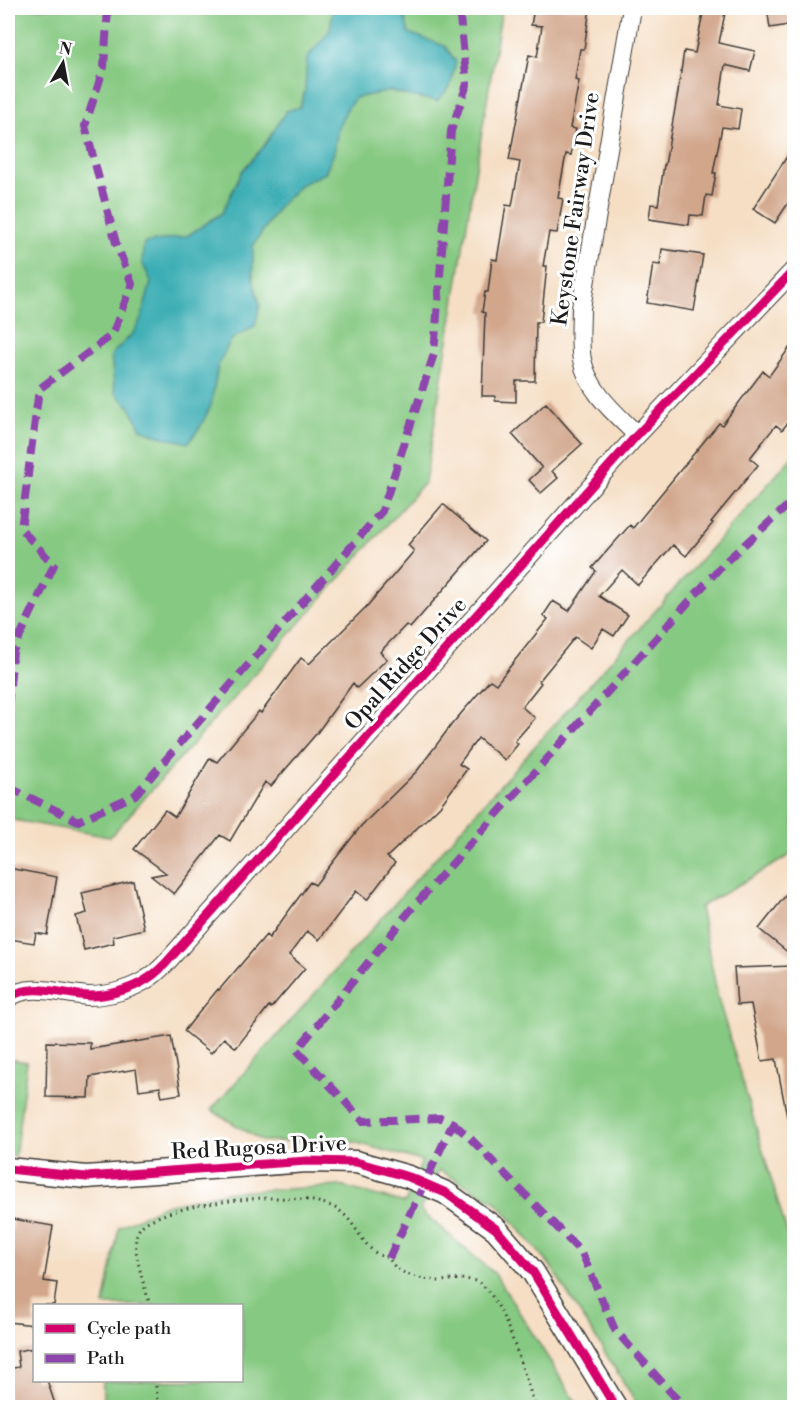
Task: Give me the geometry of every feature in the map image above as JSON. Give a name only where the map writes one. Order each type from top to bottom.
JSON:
[{"type":"street","name":"Keystone Fairway Drive","points":[[632,8],[581,308],[581,336],[582,360],[590,383],[604,403],[637,435]]},
{"type":"street","name":"Opal Ridge Drive","points":[[8,998],[15,992],[32,990],[91,996],[120,991],[147,979],[165,964],[637,435],[795,270]]},
{"type":"street","name":"Red Rugosa Drive","points":[[8,1169],[86,1177],[317,1161],[356,1162],[409,1177],[446,1193],[496,1229],[533,1272],[616,1407]]},
{"type":"path","points":[[150,1304],[138,1261],[135,1239],[140,1228],[150,1220],[184,1209],[252,1199],[298,1200],[327,1204],[345,1214],[372,1251],[381,1257],[389,1258],[395,1269],[423,1279],[437,1281],[466,1279],[484,1286],[502,1316],[536,1407]]},
{"type":"path","points":[[155,1382],[159,1407]]},
{"type":"green space","points":[[8,8],[502,8],[425,482],[110,837],[8,819]]},
{"type":"green space","points":[[794,455],[794,652],[792,656],[794,666],[794,853],[700,907],[718,998],[794,1252],[794,1407],[639,1407],[550,1265],[496,1202],[439,1170],[420,1210],[495,1274],[579,1407],[103,1407],[103,1382],[243,1382],[243,1304],[104,1304],[119,1227],[165,1205],[226,1192],[340,1186],[405,1203],[422,1161],[354,1142],[262,1141],[211,1110]]},
{"type":"green space","points":[[8,1059],[27,1062],[15,1157],[8,1155]]},
{"type":"water","points":[[333,8],[408,8],[404,14],[409,33],[445,46],[456,62],[450,87],[437,101],[391,91],[355,98],[338,128],[334,153],[325,173],[302,184],[280,205],[253,246],[253,279],[260,305],[255,326],[231,340],[218,365],[211,406],[199,429],[188,443],[141,429],[129,406],[115,393],[111,355],[133,333],[141,319],[151,282],[142,262],[144,243],[187,236],[222,213],[242,171],[264,146],[286,111],[300,107],[305,90],[307,58],[330,30]]},
{"type":"building","points":[[534,8],[590,8],[584,49],[580,49],[575,80],[579,81],[570,128],[576,129],[571,155],[566,154],[558,198],[563,199],[557,233],[549,232],[543,266],[547,266],[541,322],[536,322],[535,381],[516,381],[516,402],[495,401],[495,396],[482,396],[485,313],[482,312],[485,292],[488,292],[492,259],[497,260],[506,205],[512,206],[520,162],[509,160],[529,55],[537,57],[542,26],[531,25]]},
{"type":"building","points":[[704,8],[726,8],[719,43],[755,51],[750,71],[725,65],[719,105],[741,109],[738,129],[722,127],[713,173],[716,173],[712,196],[706,195],[703,216],[690,215],[689,225],[649,219],[651,204],[658,205],[684,51],[695,53]]},
{"type":"building","points":[[767,8],[795,8],[795,24],[770,28]]},
{"type":"building","points":[[795,144],[795,193],[775,223],[753,209]]},
{"type":"building","points":[[662,249],[703,255],[694,311],[647,303],[653,264],[660,265]]},
{"type":"building","points":[[795,340],[795,414],[782,430],[776,425],[750,458],[758,465],[686,556],[673,545],[638,585],[622,570],[599,596],[628,615],[614,636],[603,629],[591,648],[575,637],[539,681],[541,683],[522,707],[535,718],[515,741],[518,744],[505,760],[478,738],[459,764],[467,769],[440,806],[387,857],[395,863],[367,900],[356,891],[319,940],[307,931],[289,955],[305,968],[271,1008],[269,1006],[236,1048],[224,1038],[211,1053],[184,1031],[266,935],[269,938],[310,882],[315,885],[361,826],[417,771],[452,724],[490,680],[496,684],[548,619],[543,616],[553,601],[569,611],[596,571],[592,568],[630,525],[633,528],[719,423],[722,425],[763,371],[769,376]]},
{"type":"building","points":[[546,403],[582,444],[552,471],[558,478],[541,493],[529,480],[542,468],[512,434]]},
{"type":"building","points":[[443,504],[486,541],[410,628],[406,625],[380,652],[387,659],[357,688],[353,683],[317,733],[271,786],[265,782],[230,841],[220,835],[174,894],[151,876],[166,873],[134,849],[165,810],[175,817],[210,758],[217,762],[259,711],[261,713],[301,658],[309,664],[368,605],[414,551],[408,545]]},
{"type":"building","points":[[8,868],[57,877],[47,935],[36,933],[34,943],[9,939],[12,922],[8,921]]},
{"type":"building","points":[[133,881],[144,929],[113,936],[114,943],[84,950],[76,916],[87,913],[82,893]]},
{"type":"building","points":[[786,895],[795,902],[795,958],[759,929]]},
{"type":"building","points":[[793,966],[795,1116],[787,1117],[776,1059],[762,1061],[751,1004],[737,1005],[734,968]]},
{"type":"building","points":[[171,1036],[181,1094],[162,1097],[160,1087],[139,1090],[136,1069],[90,1077],[89,1098],[46,1097],[47,1042],[90,1043],[90,1049]]},
{"type":"building","points":[[13,1219],[53,1226],[44,1281],[57,1283],[54,1304],[33,1304],[33,1325],[8,1322],[12,1298],[8,1298],[8,1255]]},
{"type":"building","points":[[33,1348],[33,1382],[48,1382],[56,1407],[8,1407],[8,1369],[19,1367],[17,1351]]},
{"type":"marked path","points":[[8,708],[13,651],[54,565],[21,529],[39,389],[112,335],[132,284],[116,243],[85,126],[104,67],[108,8]]},
{"type":"marked path","points":[[8,787],[78,821],[135,795],[382,511],[434,354],[451,131],[467,84],[459,8]]},
{"type":"marked path","points":[[389,1258],[453,1123],[441,1118],[363,1121],[297,1050],[413,907],[724,563],[794,500]]},
{"type":"marked path","points":[[453,1123],[582,1253],[615,1330],[685,1408]]},
{"type":"cycle path","points":[[8,998],[27,990],[48,990],[90,996],[104,995],[134,986],[159,970],[637,435],[794,270]]},
{"type":"cycle path","points":[[8,1169],[86,1177],[307,1161],[356,1162],[409,1177],[446,1193],[496,1229],[533,1272],[616,1408]]}]
